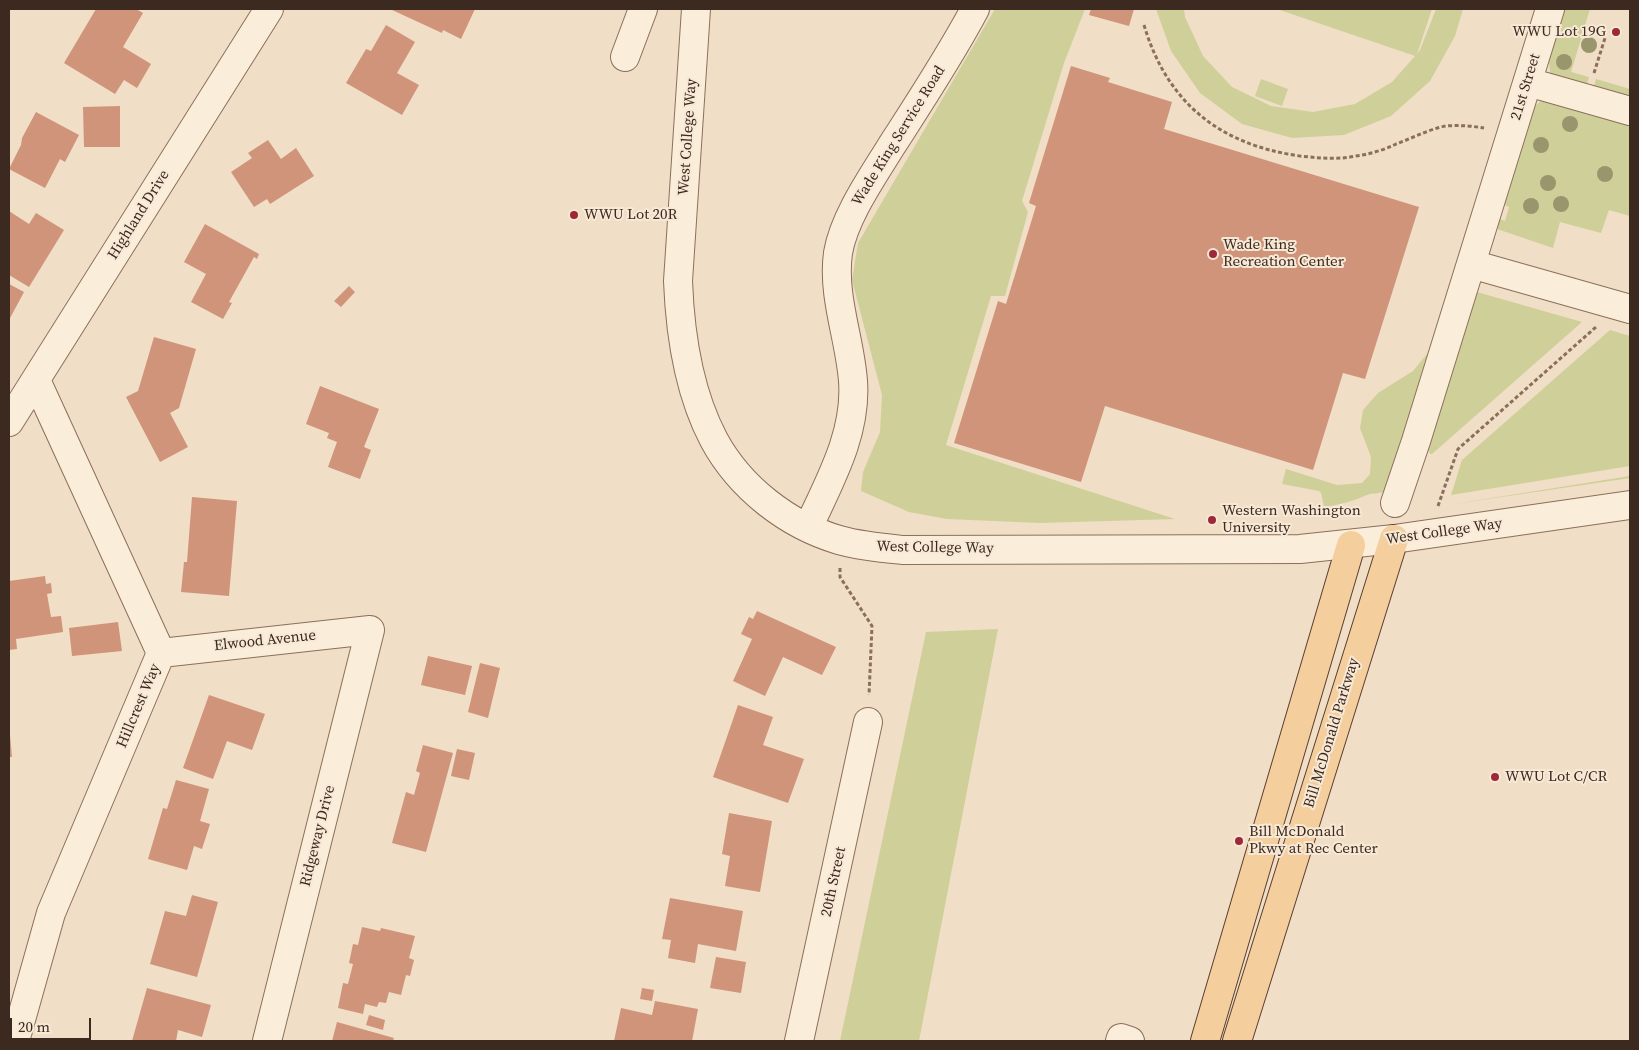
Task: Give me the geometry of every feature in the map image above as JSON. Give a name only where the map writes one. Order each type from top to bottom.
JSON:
[{"type":"main road","name":"Bill McDonald Parkway","points":[[1236,1041],[1394,539]]},
{"type":"main road","points":[[1205,1041],[1351,545]]},
{"type":"street","name":"Highland Drive","points":[[9,422],[269,9]]},
{"type":"street","points":[[625,57],[643,9]]},
{"type":"street","name":"West College Way","points":[[696,9],[678,281],[684,346],[701,410],[714,440],[732,467],[754,492],[780,512],[808,528],[839,540],[870,547],[903,550],[1300,549],[1351,545],[1630,505]]},
{"type":"street","name":"Wade King Service Road","points":[[808,528],[849,431],[853,406],[853,380],[838,291],[838,253],[849,220],[863,192],[955,46],[974,9]]},
{"type":"street","name":"21st Street","points":[[1395,503],[1416,442],[1550,9]]},
{"type":"street","points":[[1528,82],[1630,111]]},
{"type":"street","points":[[1471,264],[1625,308]]},
{"type":"street","name":"Hillcrest Way","points":[[15,1041],[51,913],[161,653],[36,380]]},
{"type":"street","name":"Elwood Avenue","points":[[161,653],[370,630]]},
{"type":"street","name":"Ridgeway Drive","points":[[267,1041],[370,630]]},
{"type":"street","name":"20th Street","points":[[799,1041],[868,722]]},
{"type":"street","points":[[1120,1041],[1121,1038],[1130,1041]]},
{"type":"path","points":[[1144,26],[1151,48],[1165,77],[1186,102],[1207,121],[1233,137],[1257,147],[1288,154],[1340,159],[1371,153],[1446,126],[1484,128],[1511,136]]},
{"type":"path","points":[[1586,98],[1605,38]]},
{"type":"path","points":[[1438,506],[1458,449],[1625,308]]},
{"type":"path","points":[[839,540],[840,577],[872,626],[868,722]]},
{"type":"green space","points":[[995,9],[1085,9],[1064,63],[1022,201],[1028,212],[1005,296],[991,296],[946,445],[1175,519],[1040,523],[947,519],[909,512],[861,491],[863,472],[880,432],[882,395],[852,280],[858,243]]},
{"type":"green space","points":[[1156,9],[1184,9],[1185,17],[1203,56],[1232,87],[1271,106],[1313,112],[1355,104],[1392,82],[1415,56],[1277,9],[1432,9],[1417,54],[1436,9],[1463,9],[1455,36],[1430,81],[1391,116],[1344,135],[1292,138],[1242,124],[1200,93],[1171,51]]},
{"type":"green space","points":[[1565,9],[1590,9],[1571,72],[1589,77],[1585,91],[1550,74],[1549,61]]},
{"type":"green space","points":[[1261,79],[1288,89],[1282,106],[1255,96]]},
{"type":"green space","points":[[1596,79],[1630,89],[1630,104],[1592,93]]},
{"type":"green space","points":[[1543,99],[1630,118],[1630,216],[1609,210],[1601,233],[1560,222],[1553,248],[1497,229],[1500,219],[1505,221],[1509,207],[1504,205],[1534,107]]},
{"type":"green space","points":[[1477,292],[1582,322],[1430,454],[1428,450]]},
{"type":"green space","points":[[1610,330],[1630,336],[1630,466],[1451,495],[1462,460]]},
{"type":"green space","points":[[1427,354],[1431,354],[1388,492],[1369,494],[1324,507],[1319,491],[1282,484],[1286,469],[1337,485],[1362,483],[1370,474],[1371,457],[1360,428],[1363,410],[1378,393],[1413,371]]},
{"type":"green space","points":[[1630,476],[1630,478],[1448,505]]},
{"type":"green space","points":[[998,629],[919,1041],[840,1041],[926,632]]},
{"type":"building","points":[[96,9],[136,9],[143,13],[123,47],[151,64],[137,88],[124,80],[115,94],[64,63]]},
{"type":"building","points":[[390,9],[475,9],[461,39],[443,30],[442,33]]},
{"type":"building","points":[[1091,9],[1134,9],[1129,26],[1089,15]]},
{"type":"building","points":[[386,25],[415,42],[397,73],[419,85],[402,115],[346,83],[366,49],[371,51]]},
{"type":"building","name":"Wade King Recreation Center","points":[[1071,66],[1110,78],[1108,82],[1172,102],[1164,129],[1419,207],[1365,379],[1343,373],[1313,470],[1105,406],[1081,482],[954,443],[998,301],[1006,304],[1036,206],[1029,203]]},
{"type":"building","points":[[120,106],[120,147],[84,147],[83,107]]},
{"type":"building","points":[[36,112],[79,135],[65,162],[60,159],[45,188],[9,169],[21,145],[22,138]]},
{"type":"building","points":[[268,140],[281,159],[296,148],[314,176],[270,204],[267,199],[254,207],[231,172],[252,158],[248,153]]},
{"type":"building","points":[[9,211],[29,224],[36,213],[64,230],[29,287],[9,275]]},
{"type":"building","points":[[205,224],[259,254],[257,259],[254,257],[229,302],[232,303],[223,319],[191,302],[206,274],[184,262]]},
{"type":"building","points":[[9,284],[24,292],[9,320]]},
{"type":"building","points":[[349,286],[355,292],[341,307],[334,301]]},
{"type":"building","points":[[154,337],[196,349],[179,408],[170,413],[188,447],[160,462],[126,397],[138,391]]},
{"type":"building","points":[[320,386],[379,409],[364,447],[371,450],[360,479],[328,467],[337,442],[327,438],[329,433],[306,424]]},
{"type":"building","points":[[192,497],[237,501],[229,596],[181,592],[184,562],[187,562]]},
{"type":"building","points":[[45,576],[46,584],[51,583],[52,593],[47,594],[51,617],[61,616],[63,632],[16,639],[17,649],[9,650],[9,581]]},
{"type":"building","points":[[757,611],[836,647],[822,675],[783,657],[765,696],[733,681],[752,639],[741,634],[749,617],[753,619]]},
{"type":"building","points":[[118,622],[122,651],[72,656],[69,628]]},
{"type":"building","points":[[428,656],[472,666],[465,695],[421,685]]},
{"type":"building","points":[[480,663],[500,668],[488,718],[468,712]]},
{"type":"building","points":[[209,695],[265,714],[252,750],[227,741],[213,779],[183,768]]},
{"type":"building","points":[[738,705],[773,717],[763,745],[804,759],[788,803],[713,777]]},
{"type":"building","points":[[10,735],[12,757],[9,757]]},
{"type":"building","points":[[423,745],[453,753],[426,852],[392,843],[406,792],[414,795],[420,773],[416,771]]},
{"type":"building","points":[[457,749],[475,753],[469,780],[451,776]]},
{"type":"building","points":[[176,780],[209,789],[200,821],[210,824],[202,849],[194,846],[187,870],[148,859],[163,808],[167,809]]},
{"type":"building","points":[[729,813],[772,821],[760,892],[725,886],[730,856],[722,854]]},
{"type":"building","points":[[192,895],[218,902],[197,977],[150,964],[165,911],[186,916]]},
{"type":"building","points":[[670,898],[743,911],[736,951],[698,944],[695,963],[668,958],[671,940],[662,939]]},
{"type":"building","points":[[362,927],[380,931],[381,928],[415,936],[409,958],[414,960],[410,976],[406,975],[401,995],[389,992],[386,1003],[379,1002],[377,1007],[365,1004],[363,1014],[338,1008],[343,983],[348,984],[353,964],[349,963],[353,944],[358,945]]},
{"type":"building","points":[[716,957],[746,962],[741,993],[710,988]]},
{"type":"building","points":[[147,988],[211,1005],[202,1037],[178,1030],[176,1041],[132,1041]]},
{"type":"building","points":[[642,988],[654,990],[652,1001],[640,999]]},
{"type":"building","points":[[655,1001],[698,1009],[692,1041],[614,1041],[621,1008],[652,1015]]},
{"type":"building","points":[[369,1015],[385,1020],[383,1030],[366,1025]]},
{"type":"building","points":[[337,1022],[394,1038],[393,1041],[332,1041]]},
{"type":"place","name":"WWU Lot 19G","points":[[1616,32]]},
{"type":"place","name":"WWU Lot 20R","points":[[574,215]]},
{"type":"place","name":"Wade King Recreation Center","points":[[1213,254]]},
{"type":"place","name":"Western Washington University","points":[[1212,520]]},
{"type":"place","name":"WWU Lot C/CR","points":[[1495,777]]},
{"type":"place","name":"Bill McDonald Pkwy at Rec Center","points":[[1239,841]]}]
